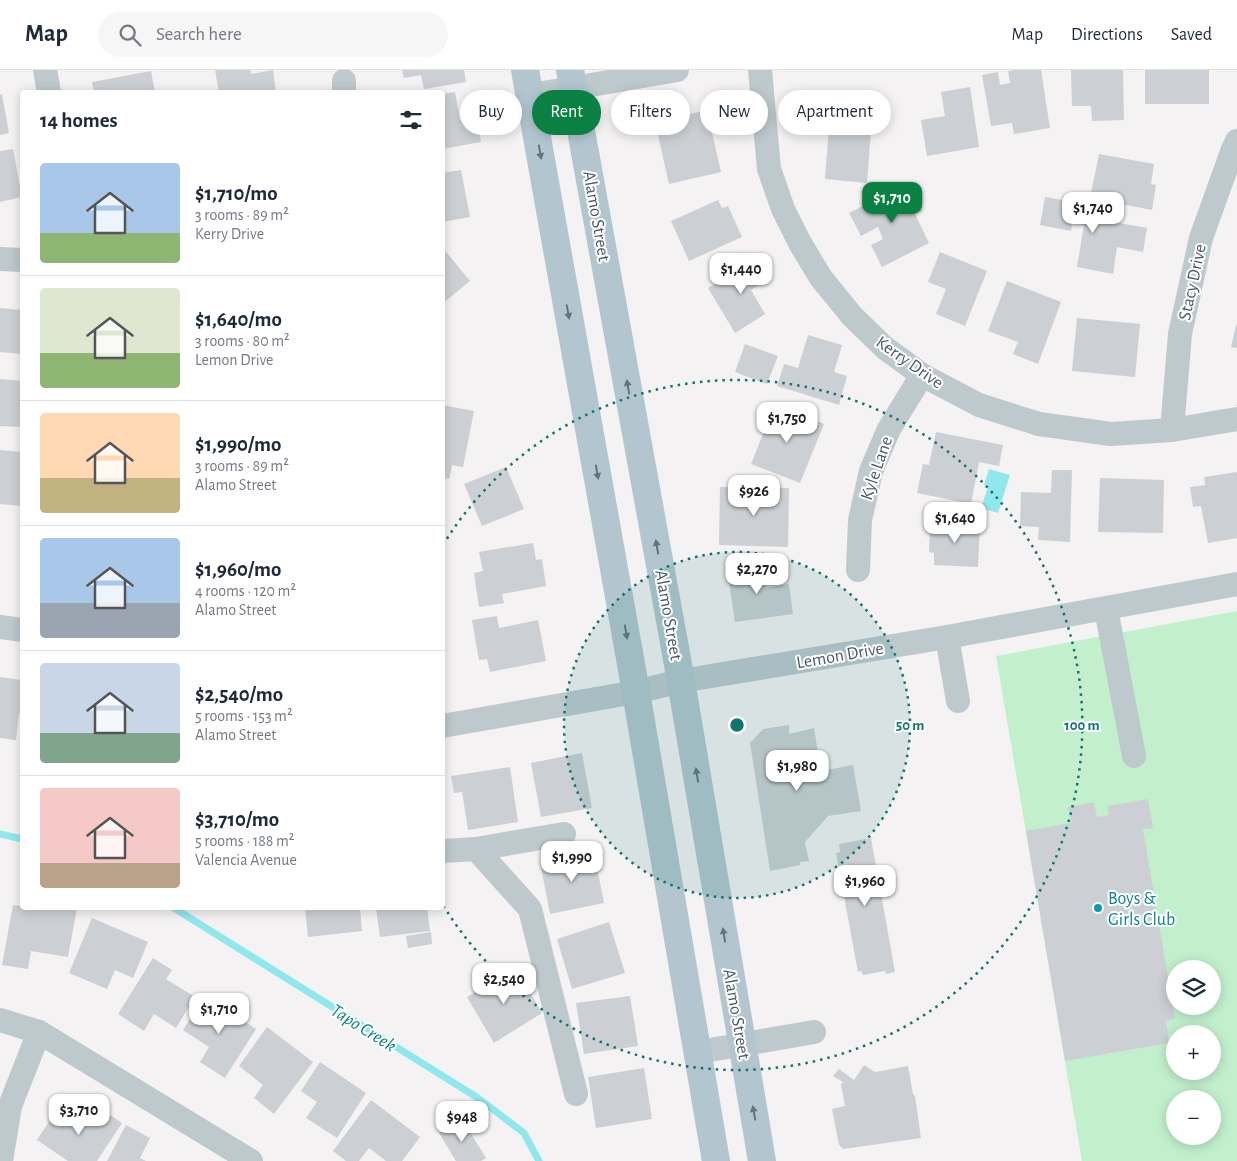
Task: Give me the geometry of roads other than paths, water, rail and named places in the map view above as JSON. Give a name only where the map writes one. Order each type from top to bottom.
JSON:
[{"type":"main road","name":"Alamo Street","points":[[572,79],[681,681],[762,1161]]},
{"type":"main road","points":[[527,82],[636,692],[716,1161]]},
{"type":"street","points":[[45,70],[49,90]]},
{"type":"street","points":[[527,82],[677,70]]},
{"type":"street","name":"Kerry Drive","points":[[760,70],[769,169],[783,209],[800,244],[821,278],[852,316],[885,348],[922,375],[979,405],[1039,424],[1111,434],[1172,430],[1237,419]]},
{"type":"street","name":"Stacy Drive","points":[[1172,430],[1180,334],[1201,238],[1237,140]]},
{"type":"street","points":[[0,259],[20,260]]},
{"type":"street","name":"Kyle Lane","points":[[858,570],[860,520],[871,471],[889,429],[922,375]]},
{"type":"street","name":"Lemon Drive","points":[[445,725],[636,692],[681,681],[947,637],[1237,584]]},
{"type":"street","points":[[1106,608],[1134,756]]},
{"type":"street","points":[[0,627],[20,630]]},
{"type":"street","points":[[947,637],[958,701]]},
{"type":"street","points":[[445,851],[476,849],[564,834]]},
{"type":"street","points":[[476,849],[530,909],[576,1094]]},
{"type":"street","points":[[0,1020],[40,1032],[251,1161]]},
{"type":"street","points":[[1,1161],[10,1106],[40,1032]]},
{"type":"street","points":[[698,1052],[814,1032]]},
{"type":"water","points":[[989,469],[1010,475],[998,513],[981,508],[988,487],[984,485]]},
{"type":"waterway","name":"Tapo Creek","points":[[0,834],[20,839]]},
{"type":"waterway","name":"Tapo Creek","points":[[177,910],[478,1098],[524,1133],[539,1161]]},
{"type":"place","name":"Boys & Girls Club","points":[[1098,908]]}]
